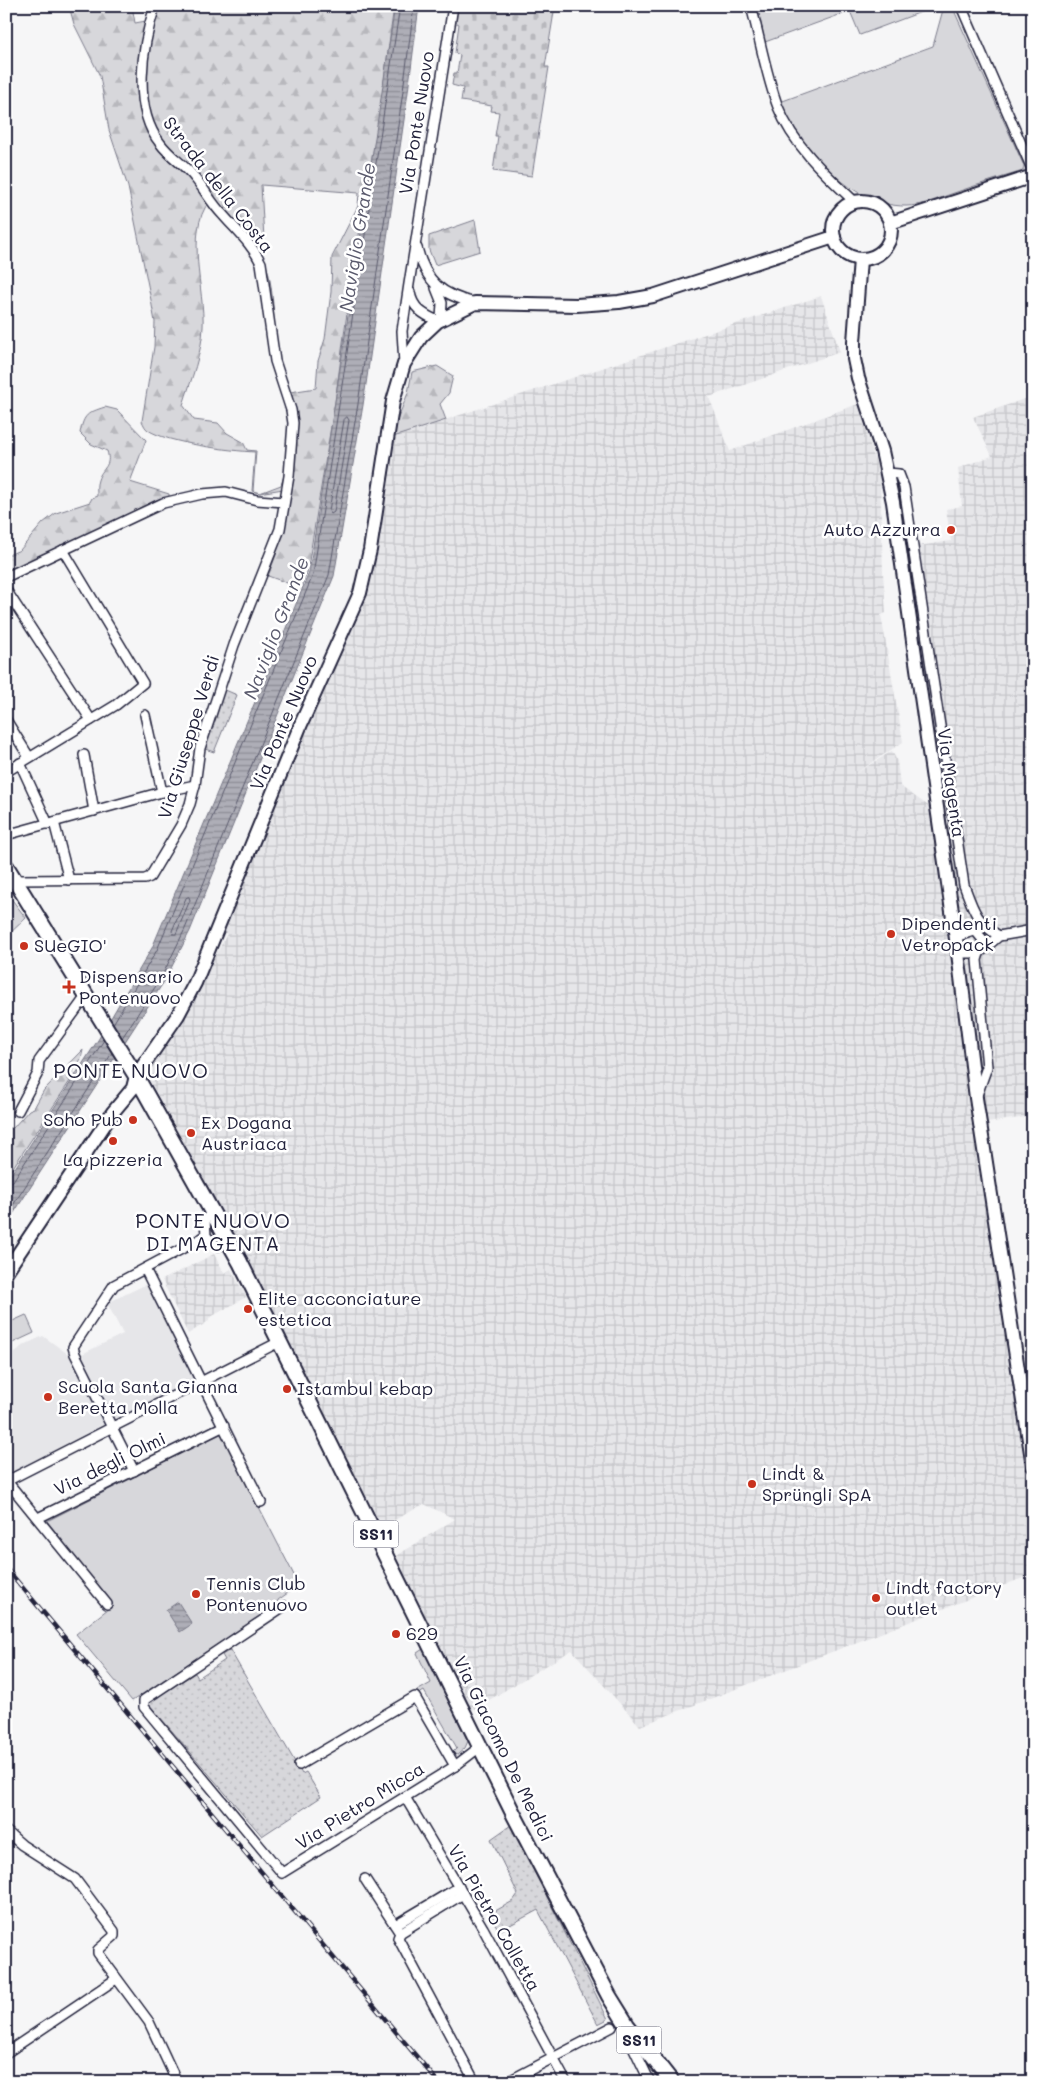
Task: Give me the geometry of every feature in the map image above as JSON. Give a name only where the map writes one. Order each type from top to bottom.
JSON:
[{"type":"main road","name":"SS11","points":[[6,866],[133,1070]]},
{"type":"main road","name":"Via Giacomo De Medici","points":[[133,1070],[228,1242],[480,1746],[609,1996]]},
{"type":"main road","name":"SS11","points":[[609,1996],[627,2025],[672,2082]]},
{"type":"street","name":"Strada della Costa","points":[[155,6],[148,27],[143,58],[145,106],[149,126],[164,149],[194,177],[221,214],[257,254],[264,271],[275,361],[292,410],[293,423],[289,476],[284,502]]},
{"type":"street","name":"Via Ponte Nuovo","points":[[404,364],[402,332],[408,284],[416,245],[453,6]]},
{"type":"street","points":[[751,6],[779,108],[790,130],[828,177],[855,202]]},
{"type":"street","points":[[961,6],[1033,171]]},
{"type":"street","points":[[890,223],[1033,176]]},
{"type":"street","points":[[855,202],[873,203],[887,215],[890,223],[891,232],[884,249],[877,255],[860,259],[843,252],[834,237],[836,219],[847,206],[855,202]]},
{"type":"street","points":[[475,303],[577,305],[619,302],[653,296],[834,237]]},
{"type":"street","name":"Via Ponte Nuovo","points":[[416,245],[422,266],[434,283],[442,303],[440,320]]},
{"type":"street","name":"Via Magenta","points":[[860,259],[854,359],[858,378],[879,439],[888,474],[958,953],[976,1098],[1033,1466]]},
{"type":"street","name":"Via Ponte Nuovo","points":[[434,283],[449,295],[475,303]]},
{"type":"street","points":[[408,284],[410,298],[417,309],[440,320]]},
{"type":"street","name":"Via Ponte Nuovo","points":[[6,1272],[113,1112],[133,1088],[133,1070],[178,1015],[195,984],[301,724],[360,593],[370,550],[393,400],[404,364],[421,337],[440,320],[475,303]]},
{"type":"street","name":"Via Magenta","points":[[888,474],[898,474],[904,487],[964,885],[973,910],[985,927]]},
{"type":"street","points":[[6,577],[163,503],[202,494],[226,492],[257,500],[284,502]]},
{"type":"street","name":"Via Giuseppe Verdi","points":[[12,877],[106,881],[145,879],[150,877],[181,825],[195,785],[200,748],[234,645],[280,529],[284,502]]},
{"type":"street","points":[[6,772],[116,705],[143,683],[63,550]]},
{"type":"street","points":[[6,590],[91,720]]},
{"type":"street","points":[[145,715],[162,792]]},
{"type":"street","points":[[6,720],[29,757]]},
{"type":"street","points":[[84,755],[94,811]]},
{"type":"street","points":[[20,763],[51,823],[69,880]]},
{"type":"street","points":[[6,834],[162,792],[195,785]]},
{"type":"street","points":[[955,937],[985,927],[999,936]]},
{"type":"street","name":"Via Magenta","points":[[975,930],[983,940],[977,960],[987,1067],[976,1098]]},
{"type":"street","points":[[958,953],[979,952],[999,936],[1033,930]]},
{"type":"street","points":[[18,1111],[38,1072],[39,1061],[86,995]]},
{"type":"street","points":[[213,1214],[205,1219],[206,1236],[217,1246],[228,1242]]},
{"type":"street","points":[[134,1471],[73,1347],[114,1285],[206,1236]]},
{"type":"street","points":[[145,1269],[261,1502]]},
{"type":"street","name":"Via degli Olmi","points":[[7,1480],[279,1342]]},
{"type":"street","name":"Via degli Olmi","points":[[38,1518],[224,1426]]},
{"type":"street","points":[[7,1480],[107,1604]]},
{"type":"street","name":"Via Pietro Micca","points":[[284,1606],[144,1700],[144,1706],[282,1873],[455,1766],[480,1746]]},
{"type":"street","points":[[299,1765],[415,1697],[455,1766]]},
{"type":"street","name":"Via Pietro Colletta","points":[[405,1797],[461,1890],[566,2082]]},
{"type":"street","points":[[6,1831],[22,1845],[75,1879],[114,1931],[114,1936],[98,1950],[116,1979],[149,2022],[177,2082]]},
{"type":"street","points":[[366,1878],[398,1929],[398,1938],[475,2082]]},
{"type":"street","points":[[398,1929],[461,1890]]},
{"type":"street","points":[[6,2054],[116,1979]]},
{"type":"street","points":[[609,1996],[650,2082]]},
{"type":"street","points":[[507,2082],[612,2027]]},
{"type":"shaded area","points":[[821,296],[840,352],[709,397],[730,451],[858,404],[880,477],[886,613],[881,615],[903,742],[850,777],[892,751],[897,761],[900,786],[930,807],[1033,1525],[1033,1574],[640,1726],[572,1650],[471,1711],[396,1556],[455,1519],[424,1504],[382,1527],[232,1232],[149,1079],[148,1070],[199,986],[227,934],[222,931],[244,871],[343,640],[390,438]]},
{"type":"shaded area","points":[[1033,396],[1033,1116],[987,1123],[905,548],[951,541],[946,509],[962,506],[958,468],[992,456],[973,417]]},
{"type":"shaded area","points":[[214,1254],[224,1273],[231,1269],[246,1297],[209,1318],[209,1321],[188,1334],[162,1280]]},
{"type":"shaded area","name":"Scuola Santa Gianna Beretta Molla","points":[[149,1283],[196,1378],[115,1419],[82,1354],[123,1334],[107,1303]]},
{"type":"shaded area","name":"Scuola Santa Gianna Beretta Molla","points":[[43,1336],[68,1354],[104,1424],[12,1472],[7,1472],[6,1361],[22,1346]]},
{"type":"green space","points":[[69,6],[132,6],[135,23],[146,21],[149,6],[394,6],[380,111],[352,276],[335,402],[307,573],[301,588],[268,576],[276,555],[289,488],[261,493],[281,485],[286,470],[290,423],[272,368],[259,266],[252,252],[209,202],[202,215],[198,229],[197,245],[203,313],[201,347],[183,405],[194,420],[218,423],[227,433],[243,442],[247,450],[256,451],[253,491],[260,493],[252,491],[255,452],[216,448],[169,439],[148,430],[142,421],[154,347],[155,322],[128,187],[109,130],[100,76],[74,24]],"holes":[[[261,185],[359,193],[358,206],[332,257],[331,292],[325,339],[318,361],[316,388],[290,392],[283,378],[276,348],[271,286],[267,268],[257,246],[264,239]]]},
{"type":"green space","points":[[457,6],[555,6],[545,67],[549,67],[532,176],[493,171],[498,136],[495,136],[499,112],[491,111],[492,106],[461,101],[463,88],[452,85],[454,73],[457,73],[460,55],[455,53],[459,24],[455,22]]},
{"type":"green space","points":[[757,6],[937,6],[860,35],[850,11],[765,42]]},
{"type":"green space","points":[[944,6],[952,6],[1024,166],[1023,171],[917,205],[895,205],[874,200],[854,189],[835,175],[817,158],[802,140],[780,102],[933,46]]},
{"type":"green space","points":[[475,220],[480,251],[435,265],[429,250],[429,236]]},
{"type":"green space","points":[[437,366],[453,376],[449,393],[440,404],[446,420],[390,438],[408,393],[412,372]]},
{"type":"green space","points":[[105,407],[117,410],[146,440],[130,482],[169,494],[169,497],[156,500],[6,574],[6,556],[20,550],[43,523],[56,513],[90,502],[92,498],[97,496],[97,482],[107,464],[107,451],[91,444],[80,433],[87,415]]},
{"type":"green space","points":[[223,689],[237,695],[214,752],[205,749],[209,725]]},
{"type":"green space","points":[[6,892],[26,918],[6,937]]},
{"type":"green space","points":[[83,1050],[81,1059],[68,1079],[70,1081],[6,1178],[6,1128],[13,1128],[29,1110],[34,1108],[44,1090]]},
{"type":"green space","points":[[26,1315],[34,1333],[6,1346],[6,1324]]},
{"type":"green space","name":"Tennis Club Pontenuovo","points":[[221,1433],[296,1579],[295,1588],[278,1600],[277,1605],[132,1701],[76,1634],[113,1605],[47,1521]]},
{"type":"green space","points":[[423,1649],[468,1741],[465,1748],[457,1755],[452,1753],[457,1748],[424,1691],[419,1694],[417,1691],[431,1683],[417,1653]]},
{"type":"green space","points":[[230,1650],[302,1774],[306,1772],[321,1797],[262,1836],[148,1703],[195,1673],[198,1678],[225,1660],[222,1655]]},
{"type":"green space","points":[[511,1825],[608,2019],[598,2024],[538,1910],[499,1931],[490,1914],[513,1901],[518,1894],[491,1839]]},
{"type":"water","points":[[395,6],[419,6],[363,405],[334,576],[190,931],[165,980],[6,1225],[6,1182],[98,1040],[152,948],[309,573]]},
{"type":"water","points":[[178,1602],[192,1624],[180,1632],[166,1610]]},
{"type":"railway","points":[[6,1568],[438,2082]]},
{"type":"place","name":"Auto Azzurra","points":[[951,530]]},
{"type":"place","name":"Dipendenti Vetropack","points":[[891,934]]},
{"type":"place","name":"SUeGIO'","points":[[24,946]]},
{"type":"place","name":"Dispensario Pontenuovo","points":[[69,987]]},
{"type":"place","name":"Soho Pub","points":[[133,1120]]},
{"type":"place","name":"Ex Dogana Austriaca","points":[[191,1133]]},
{"type":"place","name":"La pizzeria","points":[[113,1141]]},
{"type":"place","name":"Elite acconciature estetica","points":[[248,1309]]},
{"type":"place","name":"Istambul kebap","points":[[287,1389]]},
{"type":"place","name":"Scuola Santa Gianna Beretta Molla","points":[[48,1397]]},
{"type":"place","name":"Lindt & Sprüngli SpA","points":[[752,1484]]},
{"type":"place","name":"Tennis Club Pontenuovo","points":[[196,1594]]},
{"type":"place","name":"Lindt factory outlet","points":[[876,1598]]},
{"type":"place","name":"629","points":[[396,1634]]},
{"type":"district","name":"PONTE NUOVO","points":[[131,1071]]},
{"type":"district","name":"PONTE NUOVO DI MAGENTA","points":[[213,1232]]},
{"type":"water label","name":"Naviglio Grande","points":[[357,237]]},
{"type":"water label","name":"Naviglio Grande","points":[[276,628]]}]
